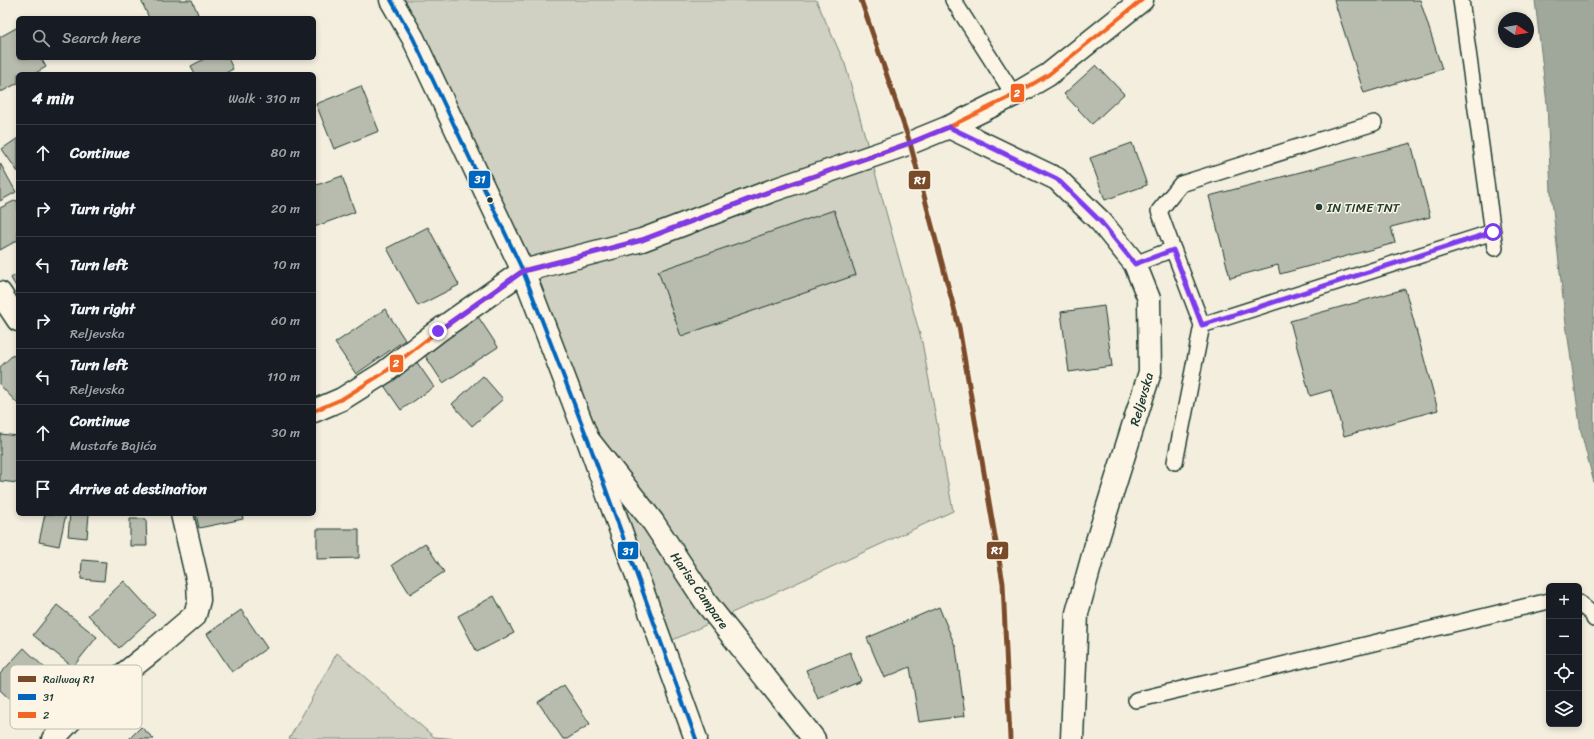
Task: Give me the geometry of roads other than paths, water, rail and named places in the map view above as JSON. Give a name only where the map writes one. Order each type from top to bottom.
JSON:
[{"type":"street","points":[[391,0],[413,38],[523,271],[588,440],[696,739]]},
{"type":"street","points":[[316,410],[342,399],[385,372],[438,331],[523,271],[642,240],[771,191],[910,143],[949,127],[1014,95],[1048,75],[1142,0]]},
{"type":"street","name":"Reljevska","points":[[949,127],[1057,179],[1101,222],[1135,264],[1149,299],[1150,372],[1097,541],[1077,613],[1072,739]]},
{"type":"street","points":[[0,293],[16,317]]},
{"type":"street","name":"Harisa Čampare","points":[[588,440],[653,522],[706,604],[814,739]]},
{"type":"street","points":[[135,665],[195,615],[199,600],[198,584],[182,516]]},
{"type":"street","points":[[53,739],[62,729]]},
{"type":"lane","points":[[953,0],[1014,95]]},
{"type":"lane","points":[[1461,0],[1495,248]]},
{"type":"lane","points":[[1175,462],[1202,325],[1159,211],[1181,184],[1374,123]]},
{"type":"lane","points":[[1202,325],[1493,232]]},
{"type":"lane","points":[[1135,264],[1173,250]]},
{"type":"lane","points":[[1136,700],[1546,601]]},
{"type":"lane","points":[[1582,606],[1593,615],[1594,619]]},
{"type":"rail line","name":"R1","points":[[861,0],[910,143],[959,327],[1003,583],[1010,739]]},
{"type":"place","name":"IN TIME TNT","points":[[1319,207]]}]
